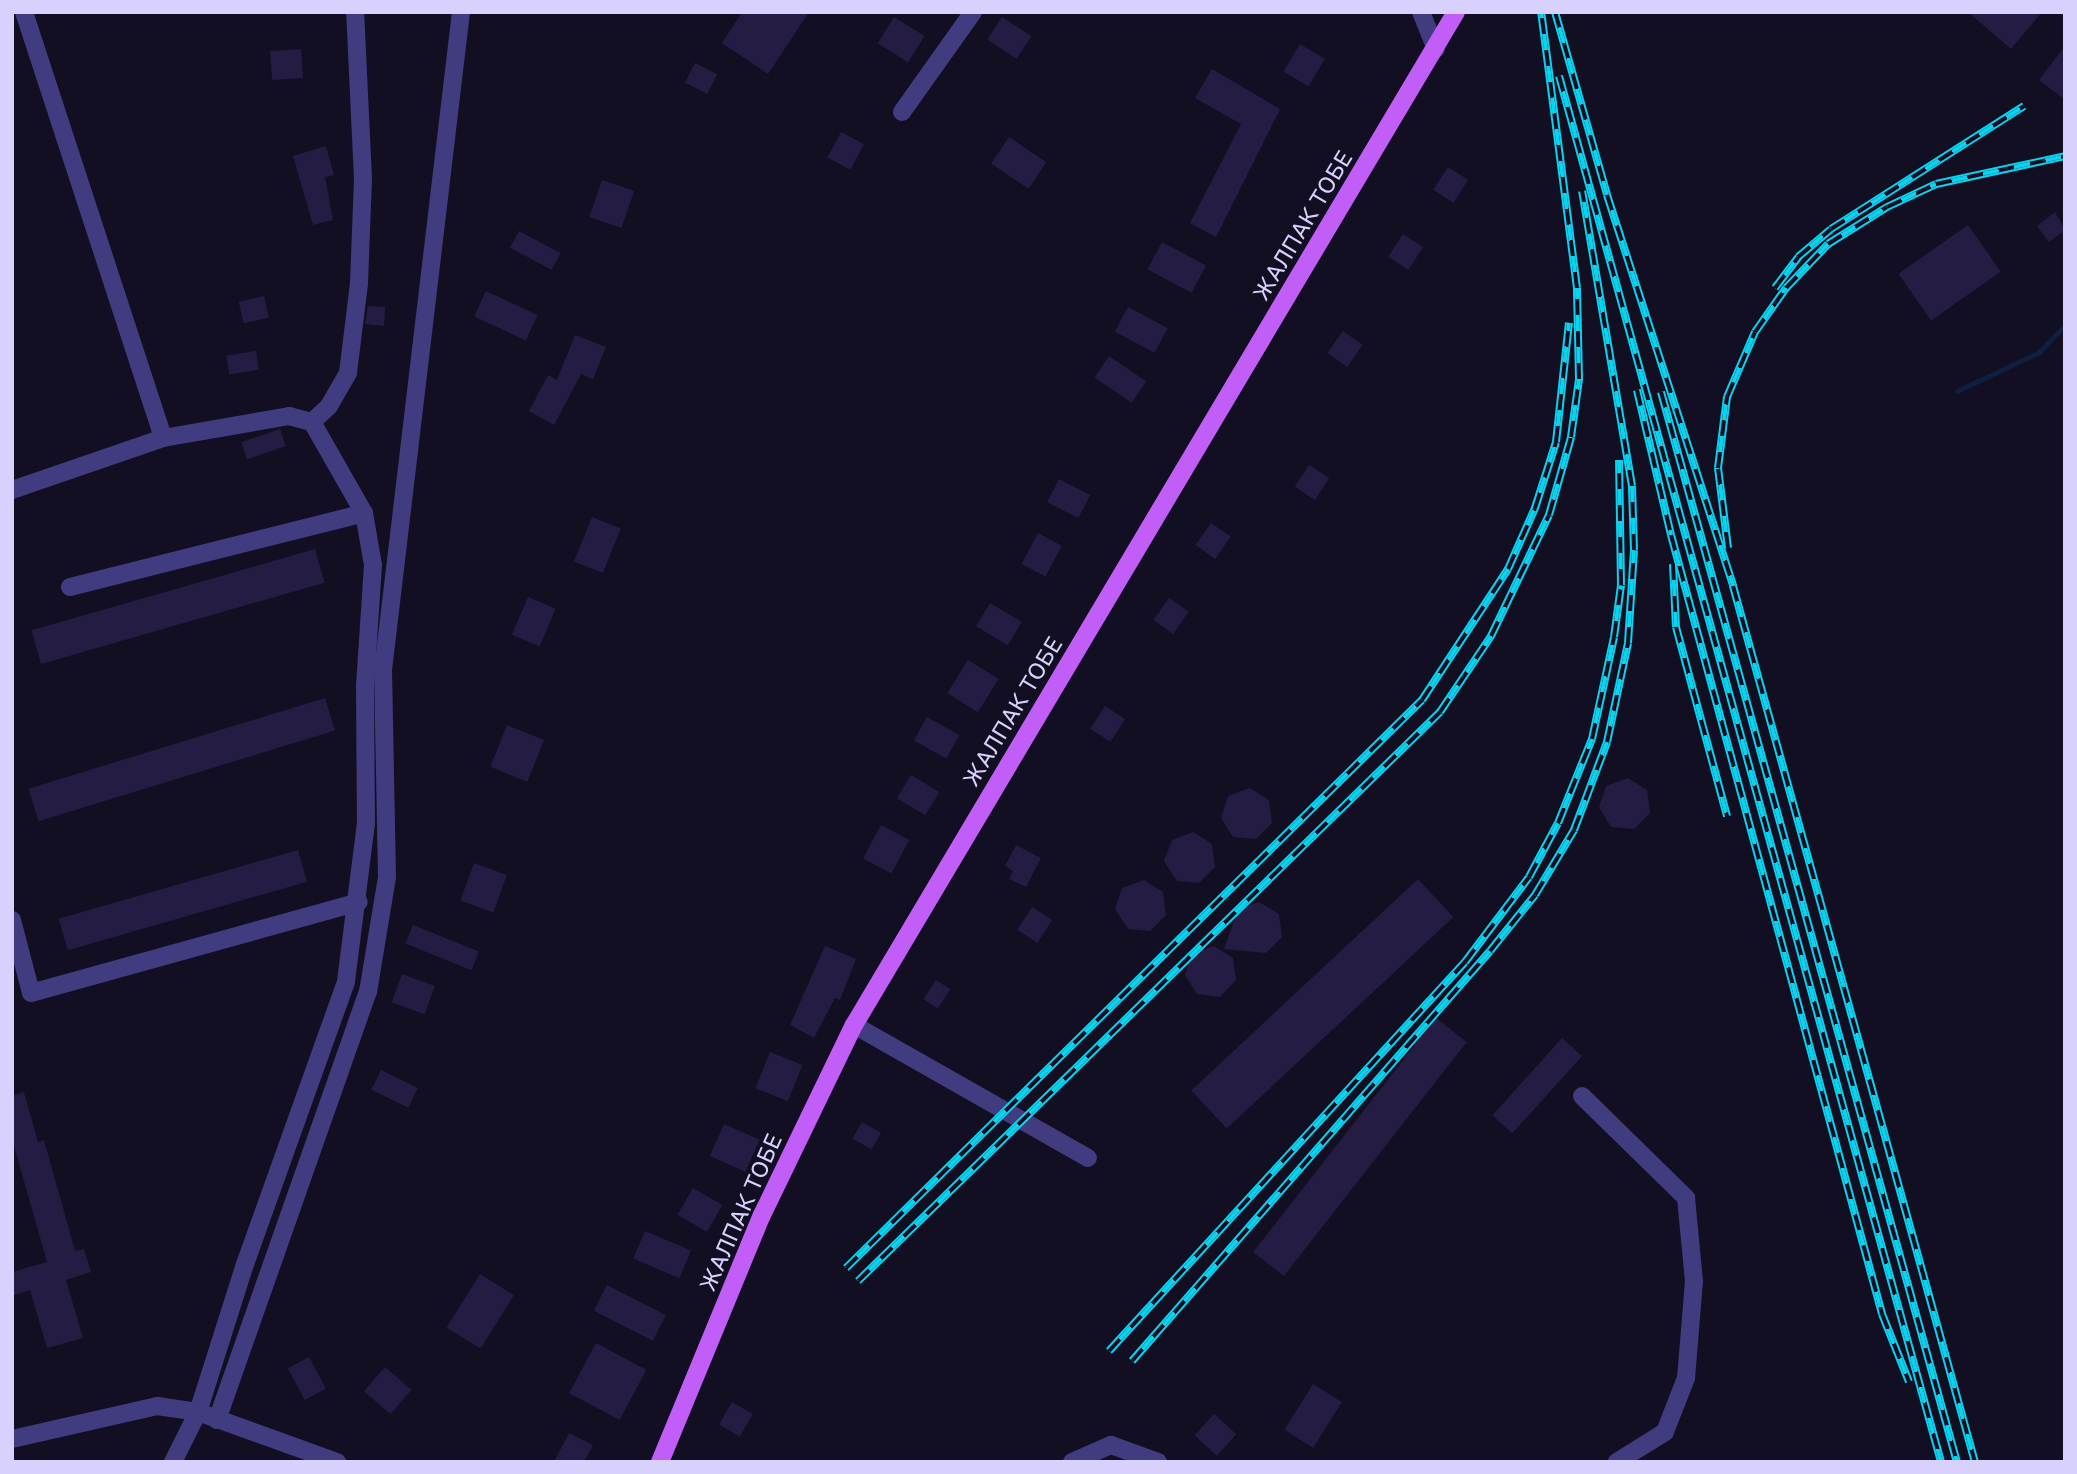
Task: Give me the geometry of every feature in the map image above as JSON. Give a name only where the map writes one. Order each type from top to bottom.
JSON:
[{"type":"main road","name":"ЖАЛПАК ТОБЕ","points":[[660,1462],[762,1215],[854,1025],[1456,12]]},
{"type":"street","points":[[24,12],[163,438]]},
{"type":"street","points":[[312,422],[329,406],[348,373],[359,283],[363,179],[355,12]]},
{"type":"street","points":[[216,1420],[368,992],[387,877],[383,670],[461,12]]},
{"type":"street","points":[[902,112],[973,12]]},
{"type":"street","points":[[1421,12],[1436,49]]},
{"type":"street","points":[[12,490],[163,438],[289,416],[312,422],[364,513],[373,565],[365,686],[366,822],[359,902],[346,982],[245,1264],[198,1412],[173,1462]]},
{"type":"street","points":[[70,587],[364,513]]},
{"type":"street","points":[[12,920],[31,993],[359,902]]},
{"type":"street","points":[[854,1025],[1088,1158]]},
{"type":"street","points":[[1582,1096],[1686,1198],[1694,1281],[1686,1378],[1665,1432],[1617,1462]]},
{"type":"street","points":[[12,1439],[127,1410],[157,1406],[198,1412],[337,1462]]},
{"type":"street","points":[[1072,1462],[1111,1445],[1158,1462]]},
{"type":"building","points":[[742,12],[809,12],[768,74],[722,43]]},
{"type":"building","points":[[1968,12],[2042,12],[2011,49]]},
{"type":"building","points":[[894,17],[925,36],[908,62],[878,43]]},
{"type":"building","points":[[1002,17],[1031,36],[1017,59],[987,40]]},
{"type":"building","points":[[1300,44],[1325,59],[1308,86],[1284,71]]},
{"type":"building","points":[[2065,46],[2065,100],[2039,80]]},
{"type":"building","points":[[301,49],[303,78],[272,80],[270,51]]},
{"type":"building","points":[[695,63],[717,74],[707,94],[685,83]]},
{"type":"building","points":[[1212,69],[1280,109],[1216,237],[1190,223],[1241,124],[1195,98]]},
{"type":"building","points":[[841,132],[864,144],[850,170],[827,158]]},
{"type":"building","points":[[1009,137],[1046,162],[1028,189],[991,164]]},
{"type":"building","points":[[326,146],[334,175],[325,177],[333,220],[313,225],[293,156]]},
{"type":"building","points":[[1448,167],[1468,180],[1453,203],[1433,190]]},
{"type":"building","points":[[602,180],[634,191],[621,228],[589,217]]},
{"type":"building","points":[[2055,212],[2065,230],[2049,242],[2037,226]]},
{"type":"building","points":[[1968,225],[2001,272],[1931,320],[1898,274]]},
{"type":"building","points":[[519,231],[560,253],[552,270],[510,248]]},
{"type":"building","points":[[1403,234],[1423,247],[1408,270],[1388,257]]},
{"type":"building","points":[[1162,242],[1206,265],[1192,293],[1147,269]]},
{"type":"building","points":[[486,291],[538,315],[526,340],[474,316]]},
{"type":"building","points":[[264,296],[269,317],[244,323],[239,302]]},
{"type":"building","points":[[368,306],[385,307],[384,326],[365,324]]},
{"type":"building","points":[[1128,307],[1168,328],[1155,353],[1115,332]]},
{"type":"building","points":[[1343,331],[1363,345],[1347,367],[1328,353]]},
{"type":"building","points":[[575,335],[606,347],[593,379],[581,374],[554,425],[529,411],[548,375],[557,380]]},
{"type":"building","points":[[256,351],[259,370],[229,374],[226,356]]},
{"type":"building","points":[[1109,356],[1146,381],[1132,403],[1094,378]]},
{"type":"building","points":[[280,429],[286,446],[247,459],[241,442]]},
{"type":"building","points":[[1309,465],[1329,478],[1315,500],[1295,487]]},
{"type":"building","points":[[1059,479],[1090,495],[1078,518],[1047,502]]},
{"type":"building","points":[[592,517],[621,529],[603,573],[574,562]]},
{"type":"building","points":[[1211,523],[1231,537],[1215,559],[1196,545]]},
{"type":"building","points":[[1038,533],[1062,546],[1045,577],[1022,564]]},
{"type":"building","points":[[315,549],[325,583],[41,664],[31,630]]},
{"type":"building","points":[[528,597],[556,609],[540,646],[512,635]]},
{"type":"building","points":[[1169,598],[1189,612],[1173,634],[1154,620]]},
{"type":"building","points":[[990,603],[1022,622],[1008,645],[976,626]]},
{"type":"building","points":[[968,660],[999,679],[978,712],[947,693]]},
{"type":"building","points":[[325,698],[335,731],[38,821],[29,789]]},
{"type":"building","points":[[1105,706],[1125,719],[1110,742],[1090,729]]},
{"type":"building","points":[[927,717],[959,735],[946,759],[914,741]]},
{"type":"building","points":[[507,725],[544,740],[527,782],[490,767]]},
{"type":"building","points":[[911,775],[939,792],[925,815],[897,798]]},
{"type":"building","points":[[1628,778],[1647,790],[1650,813],[1634,829],[1611,827],[1599,807],[1606,786]]},
{"type":"building","points":[[1250,788],[1269,800],[1272,823],[1256,839],[1233,837],[1221,818],[1228,796]]},
{"type":"building","points":[[881,825],[909,840],[891,874],[863,859]]},
{"type":"building","points":[[1193,832],[1212,844],[1215,867],[1199,883],[1177,881],[1164,861],[1172,840]]},
{"type":"building","points":[[1016,845],[1041,858],[1026,887],[1009,879],[1013,871],[1005,866]]},
{"type":"building","points":[[298,850],[307,882],[68,950],[59,919]]},
{"type":"building","points":[[474,863],[507,875],[493,913],[460,901]]},
{"type":"building","points":[[1418,879],[1453,917],[1227,1128],[1191,1090]]},
{"type":"building","points":[[1144,880],[1163,892],[1166,915],[1150,931],[1128,929],[1115,909],[1122,888]]},
{"type":"building","points":[[1259,902],[1279,914],[1282,937],[1266,953],[1224,949],[1238,910]]},
{"type":"building","points":[[1032,907],[1052,920],[1037,943],[1017,930]]},
{"type":"building","points":[[413,925],[479,952],[471,970],[406,944]]},
{"type":"building","points":[[825,946],[856,959],[840,1000],[835,998],[814,1038],[790,1025]]},
{"type":"building","points":[[1214,946],[1233,958],[1236,980],[1220,997],[1197,994],[1185,975],[1192,953]]},
{"type":"building","points":[[402,974],[435,986],[425,1014],[392,1002]]},
{"type":"building","points":[[936,980],[950,989],[938,1009],[923,999]]},
{"type":"building","points":[[1436,1018],[1467,1042],[1284,1276],[1253,1252]]},
{"type":"building","points":[[1562,1038],[1582,1056],[1512,1133],[1492,1115]]},
{"type":"building","points":[[770,1052],[802,1065],[788,1101],[755,1088]]},
{"type":"building","points":[[381,1070],[418,1088],[408,1108],[371,1090]]},
{"type":"building","points":[[24,1092],[38,1142],[44,1140],[75,1251],[84,1249],[91,1272],[66,1280],[83,1338],[47,1348],[30,1290],[12,1296],[12,1272],[47,1262],[12,1139],[12,1096]]},
{"type":"building","points":[[862,1122],[881,1133],[872,1149],[852,1138]]},
{"type":"building","points":[[724,1124],[760,1140],[745,1172],[710,1156]]},
{"type":"building","points":[[693,1188],[722,1205],[707,1232],[678,1215]]},
{"type":"building","points":[[645,1231],[691,1251],[679,1278],[633,1259]]},
{"type":"building","points":[[480,1274],[514,1295],[481,1349],[447,1327]]},
{"type":"building","points":[[607,1285],[666,1315],[653,1341],[594,1311]]},
{"type":"building","points":[[596,1343],[646,1370],[620,1420],[569,1393]]},
{"type":"building","points":[[309,1357],[326,1389],[305,1400],[288,1368]]},
{"type":"building","points":[[385,1367],[411,1390],[390,1414],[364,1391]]},
{"type":"building","points":[[1313,1384],[1342,1402],[1313,1448],[1284,1430]]},
{"type":"building","points":[[732,1402],[753,1414],[740,1437],[719,1425]]},
{"type":"building","points":[[1214,1414],[1236,1434],[1217,1456],[1195,1436]]},
{"type":"building","points":[[569,1433],[593,1445],[584,1462],[554,1462]]},
{"type":"waterway","points":[[1957,391],[2039,352],[2065,325]]},
{"type":"railway","points":[[858,1281],[1440,712],[1491,636],[1549,515],[1571,437],[1579,379],[1577,288],[1541,12]]},
{"type":"railway","points":[[1555,12],[1607,195],[1733,586],[1975,1462]]},
{"type":"railway","points":[[1559,76],[1941,1462]]},
{"type":"railway","points":[[1775,288],[1798,257],[1831,229],[2024,106]]},
{"type":"railway","points":[[1728,548],[1718,468],[1727,397],[1755,332],[1786,288],[1828,244],[1887,207],[1936,184],[2065,156]]},
{"type":"railway","points":[[1132,1361],[1490,951],[1535,895],[1574,830],[1607,742],[1628,643],[1634,550],[1632,486],[1582,191]]},
{"type":"railway","points":[[846,1268],[1422,700],[1508,569],[1535,508],[1556,442],[1569,323]]},
{"type":"railway","points":[[1637,390],[1671,535],[1882,1314],[1909,1382]]},
{"type":"railway","points":[[1661,392],[1957,1462]]},
{"type":"railway","points":[[1109,1351],[1465,962],[1529,877],[1558,823],[1592,739],[1614,637],[1621,585],[1619,460]]},
{"type":"railway","points":[[1673,564],[1676,627],[1727,816]]}]
